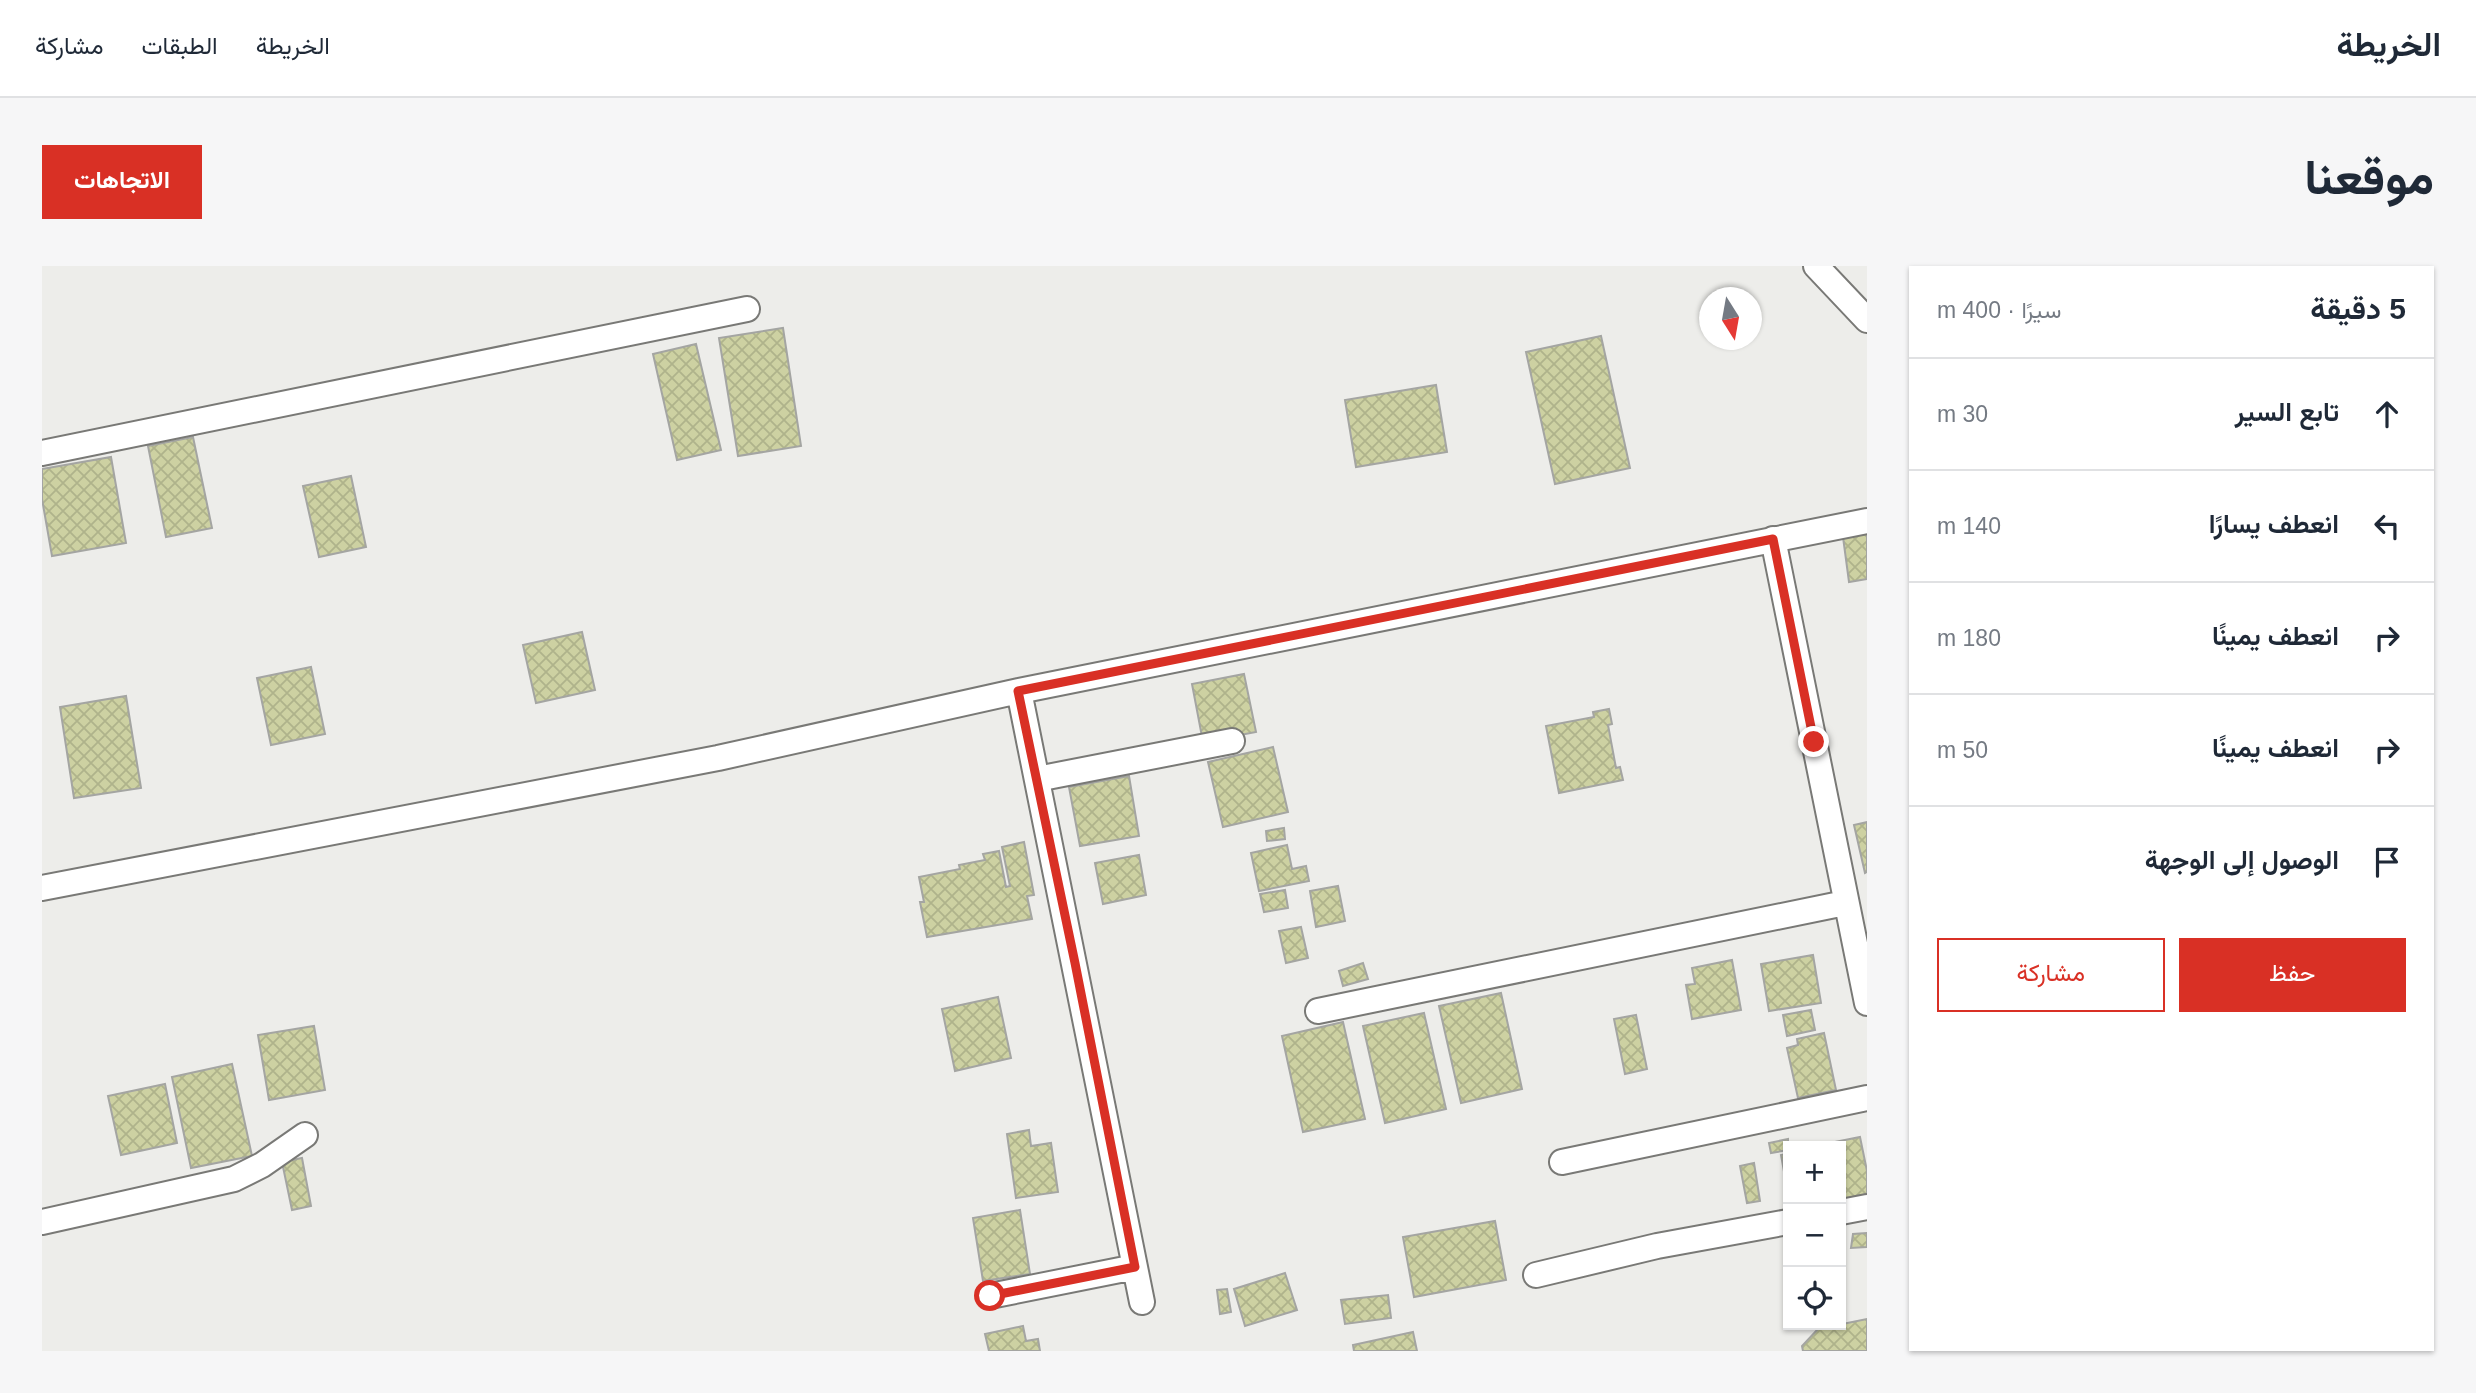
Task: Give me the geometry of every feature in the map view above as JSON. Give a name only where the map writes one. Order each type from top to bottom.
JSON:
[{"type":"street","points":[[1816,266],[1867,320]]},
{"type":"street","points":[[42,453],[747,309]]},
{"type":"street","points":[[42,888],[718,758],[1018,691],[1867,521]]},
{"type":"street","points":[[1773,539],[1845,903],[1866,989]]},
{"type":"street","points":[[1018,691],[1142,1302]]},
{"type":"street","points":[[1037,779],[1232,741]]},
{"type":"street","points":[[1318,1012],[1845,903]]},
{"type":"street","points":[[1562,1162],[1867,1098]]},
{"type":"street","points":[[42,1222],[234,1179],[262,1165],[304,1135]]},
{"type":"street","points":[[1846,1211],[1867,1207]]},
{"type":"street","points":[[1536,1275],[1657,1246],[1783,1223]]},
{"type":"street","points":[[990,1296],[1135,1267]]},
{"type":"building","points":[[783,328],[801,446],[738,456],[719,338]]},
{"type":"building","points":[[1601,336],[1630,468],[1555,484],[1526,352]]},
{"type":"building","points":[[696,344],[721,450],[677,460],[653,354]]},
{"type":"building","points":[[1436,385],[1447,452],[1356,467],[1345,400]]},
{"type":"building","points":[[193,437],[212,528],[166,537],[148,446]]},
{"type":"building","points":[[111,457],[126,543],[52,556],[42,499],[42,469]]},
{"type":"building","points":[[351,476],[366,547],[319,557],[303,486]]},
{"type":"building","points":[[1867,533],[1867,579],[1849,582],[1843,537]]},
{"type":"building","points":[[582,632],[595,690],[536,703],[523,645]]},
{"type":"building","points":[[311,667],[325,734],[271,745],[257,678]]},
{"type":"building","points":[[1244,674],[1256,732],[1203,742],[1192,684]]},
{"type":"building","points":[[126,696],[141,788],[74,798],[60,707]]},
{"type":"building","points":[[1609,709],[1612,724],[1608,725],[1616,768],[1620,767],[1623,780],[1559,793],[1546,726],[1594,717],[1593,712]]},
{"type":"building","points":[[1273,747],[1288,812],[1223,827],[1208,762]]},
{"type":"building","points":[[1129,776],[1139,836],[1080,846],[1069,787]]},
{"type":"building","points":[[1867,822],[1867,872],[1865,873],[1854,825]]},
{"type":"building","points":[[1284,828],[1285,839],[1267,841],[1266,831]]},
{"type":"building","points":[[1024,842],[1034,895],[1027,896],[1032,919],[927,937],[920,902],[924,902],[919,877],[960,869],[959,865],[985,860],[983,854],[999,851],[1006,887],[1010,886],[1002,847]]},
{"type":"building","points":[[1287,845],[1292,869],[1306,866],[1309,881],[1259,891],[1251,853]]},
{"type":"building","points":[[1139,855],[1146,895],[1103,904],[1095,863]]},
{"type":"building","points":[[1338,886],[1345,921],[1316,927],[1310,891]]},
{"type":"building","points":[[1285,890],[1288,908],[1264,912],[1260,894]]},
{"type":"building","points":[[1301,927],[1308,958],[1286,963],[1279,931]]},
{"type":"building","points":[[1813,955],[1821,1003],[1769,1011],[1761,964]]},
{"type":"building","points":[[1732,960],[1741,1010],[1692,1019],[1686,985],[1695,984],[1692,968]]},
{"type":"building","points":[[1363,963],[1368,979],[1343,986],[1339,971]]},
{"type":"building","points":[[1501,993],[1522,1089],[1461,1103],[1439,1006]]},
{"type":"building","points":[[998,997],[1011,1058],[955,1071],[942,1009]]},
{"type":"building","points":[[1811,1010],[1815,1030],[1787,1036],[1783,1015]]},
{"type":"building","points":[[1424,1013],[1446,1109],[1385,1123],[1363,1026]]},
{"type":"building","points":[[1636,1015],[1647,1069],[1625,1074],[1614,1019]]},
{"type":"building","points":[[1343,1022],[1365,1119],[1303,1132],[1282,1036]]},
{"type":"building","points":[[314,1026],[325,1090],[269,1100],[258,1035]]},
{"type":"building","points":[[1824,1033],[1836,1090],[1798,1098],[1787,1048],[1798,1045],[1797,1039]]},
{"type":"building","points":[[232,1064],[252,1156],[191,1168],[172,1077]]},
{"type":"building","points":[[165,1084],[177,1143],[121,1155],[108,1096]]},
{"type":"building","points":[[1029,1130],[1031,1146],[1051,1143],[1058,1192],[1016,1198],[1007,1134]]},
{"type":"building","points":[[1860,1137],[1867,1171],[1867,1194],[1846,1199],[1846,1141],[1840,1141]]},
{"type":"building","points":[[1788,1139],[1783,1141],[1783,1151],[1771,1153],[1769,1143]]},
{"type":"building","points":[[302,1158],[311,1206],[292,1210],[282,1162]]},
{"type":"building","points":[[1754,1163],[1760,1201],[1747,1203],[1740,1166]]},
{"type":"building","points":[[1020,1210],[1030,1274],[983,1281],[973,1218]]},
{"type":"building","points":[[1495,1221],[1506,1280],[1414,1297],[1403,1237]]},
{"type":"building","points":[[1867,1233],[1867,1247],[1851,1248],[1853,1234]]},
{"type":"building","points":[[1285,1273],[1297,1310],[1245,1326],[1234,1289]]},
{"type":"building","points":[[1227,1289],[1231,1312],[1220,1314],[1217,1290]]},
{"type":"building","points":[[1388,1295],[1391,1318],[1345,1324],[1341,1300]]},
{"type":"building","points":[[1867,1319],[1867,1351],[1803,1351],[1802,1346],[1817,1330],[1846,1330],[1846,1323]]},
{"type":"building","points":[[1023,1326],[1026,1341],[1038,1339],[1040,1351],[989,1351],[985,1334]]},
{"type":"building","points":[[1413,1332],[1417,1351],[1354,1351],[1353,1345]]},
{"type":"route","points":[[990,1296],[1135,1267],[1018,691],[1773,539],[1814,742]]}]
